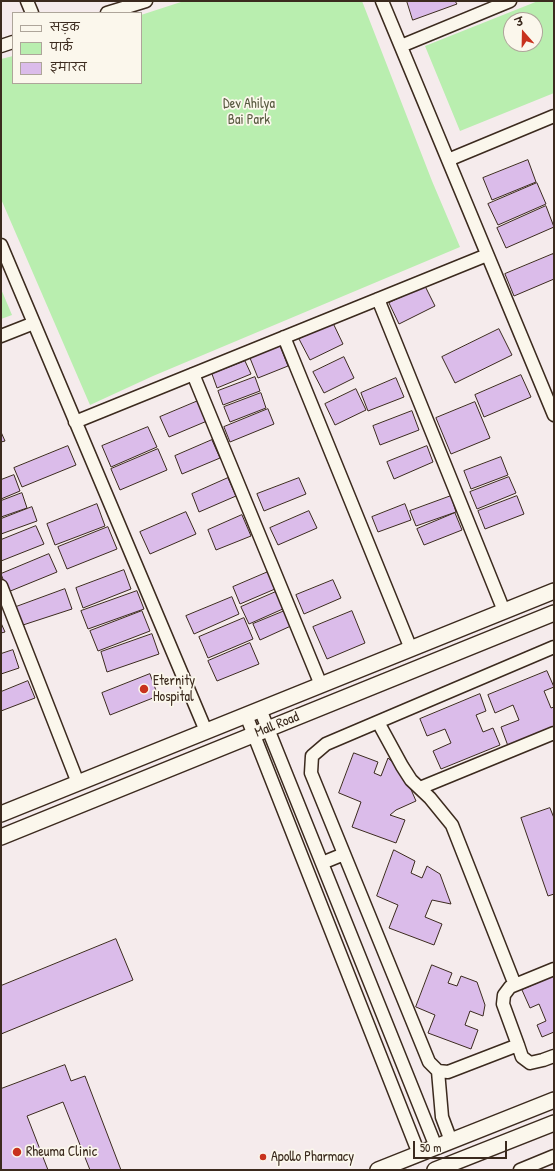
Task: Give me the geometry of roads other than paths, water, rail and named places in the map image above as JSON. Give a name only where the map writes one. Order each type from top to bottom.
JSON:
[{"type":"street","points":[[27,1],[32,12]]},
{"type":"street","points":[[382,1],[554,415]]},
{"type":"street","points":[[400,46],[510,1]]},
{"type":"street","points":[[110,12],[141,2]]},
{"type":"street","points":[[1,46],[12,42]]},
{"type":"street","points":[[448,160],[554,116]]},
{"type":"street","points":[[1,245],[206,732]]},
{"type":"street","points":[[75,422],[487,255]]},
{"type":"street","points":[[378,299],[504,612]]},
{"type":"street","points":[[1,336],[34,323]]},
{"type":"street","points":[[284,337],[411,649]]},
{"type":"street","points":[[193,374],[320,685]]},
{"type":"street","points":[[1,586],[78,783]]},
{"type":"street","name":"Mall Road","points":[[1,814],[554,591]]},
{"type":"street","name":"Mall Road","points":[[1,837],[158,775],[254,734],[554,613]]},
{"type":"street","points":[[518,1045],[448,1072],[438,1071],[429,1062],[311,773],[312,756],[326,744],[554,647]]},
{"type":"street","points":[[253,712],[268,729],[436,1147]]},
{"type":"street","points":[[253,712],[254,734],[419,1154]]},
{"type":"street","points":[[378,722],[411,780],[430,798],[452,825],[515,985]]},
{"type":"street","points":[[420,788],[554,733]]},
{"type":"street","points":[[322,863],[344,854]]},
{"type":"street","points":[[554,969],[510,987],[504,995],[503,1004],[522,1056],[530,1063],[554,1056]]},
{"type":"street","points":[[438,1071],[442,1117],[451,1141]]},
{"type":"street","points":[[378,1170],[554,1100]]},
{"type":"street","points":[[435,1170],[554,1122]]},
{"type":"street","points":[[520,1170],[554,1156]]},
{"type":"place","name":"Eternity Hospital","points":[[144,689]]},
{"type":"place","name":"Rheuma Clinic","points":[[17,1152]]},
{"type":"place","name":"Apollo Pharmacy","points":[[263,1157]]},
{"type":"park label","name":"Dev Ahilya Bai Park","points":[[249,112]]}]
